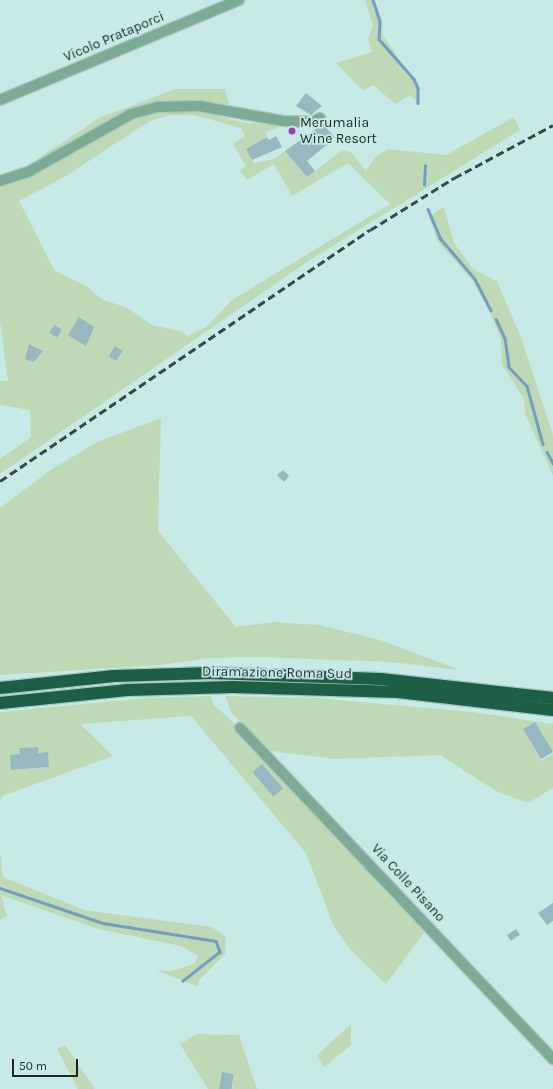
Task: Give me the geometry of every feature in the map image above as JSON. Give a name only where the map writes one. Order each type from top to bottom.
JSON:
[{"type":"highway","name":"Diramazione Roma Sud","points":[[0,688],[114,676],[211,673],[381,679],[553,698]]},
{"type":"highway","name":"Diramazione Roma Sud","points":[[0,703],[121,691],[233,686],[398,692],[553,710]]},
{"type":"street","name":"Vicolo Prataporci","points":[[0,100],[239,0]]},
{"type":"street","points":[[0,182],[30,171],[131,114],[158,107],[199,106],[283,121],[313,122],[320,118]]},
{"type":"street","name":"Via Colle Pisano","points":[[240,728],[553,1059]]},
{"type":"green space","points":[[365,0],[375,0],[382,20],[383,35],[418,88],[418,103],[410,95],[396,104],[373,85],[363,91],[336,63],[372,52],[368,39],[373,26]]},
{"type":"green space","points":[[175,89],[225,89],[230,107],[166,102],[12,176],[99,118]]},
{"type":"green space","points":[[191,109],[245,123],[280,124],[278,128],[265,132],[267,137],[246,149],[254,163],[274,159],[285,151],[307,177],[343,150],[352,153],[366,171],[375,157],[388,149],[446,155],[514,117],[520,130],[307,262],[0,474],[0,459],[31,437],[30,410],[0,405],[0,381],[8,381],[0,321],[0,188],[140,114]],"holes":[[[170,115],[194,115],[241,128],[245,136],[233,144],[246,166],[240,170],[247,180],[274,164],[292,196],[348,163],[390,204],[232,300],[206,327],[187,336],[180,331],[152,325],[126,307],[103,300],[86,286],[55,271],[19,201],[66,176],[148,122]],[[30,344],[42,351],[34,362],[25,359]]]},
{"type":"green space","points":[[444,207],[454,243],[473,269],[497,281],[522,340],[553,435],[553,475],[525,414],[524,399],[502,365],[501,339],[491,315],[472,280],[438,242],[429,216]]},
{"type":"green space","points":[[161,418],[158,531],[236,627],[273,622],[319,625],[380,640],[460,670],[390,662],[259,657],[208,658],[161,665],[0,675],[0,508],[52,469],[97,442]]},
{"type":"green space","points":[[211,696],[213,704],[243,731],[426,930],[386,984],[350,949],[334,927],[306,853],[191,716],[80,724],[113,756],[2,796],[0,800],[0,712],[145,698]],"holes":[[[37,747],[38,753],[48,752],[49,767],[11,770],[10,755],[20,754],[19,748]],[[262,764],[282,788],[273,797],[252,773]]]},
{"type":"green space","points":[[225,696],[317,698],[473,712],[553,724],[553,752],[535,723],[523,730],[541,761],[553,754],[553,788],[528,803],[496,791],[440,755],[335,759],[271,751],[232,714]]},
{"type":"green space","points":[[0,850],[3,877],[84,910],[212,927],[226,937],[225,954],[199,980],[198,987],[156,970],[172,971],[194,964],[198,956],[181,946],[98,929],[1,895],[7,916],[0,920]]},
{"type":"green space","points":[[351,1024],[351,1045],[324,1067],[317,1055]]},
{"type":"green space","points":[[197,1034],[239,1035],[257,1089],[232,1089],[234,1074],[222,1072],[220,1089],[208,1089],[180,1044]]},
{"type":"green space","points":[[65,1045],[95,1089],[78,1089],[57,1049]]},
{"type":"building","points":[[306,93],[322,106],[311,115],[296,106]]},
{"type":"building","points":[[323,124],[335,138],[307,161],[315,171],[307,177],[285,151]]},
{"type":"building","points":[[276,136],[282,147],[252,160],[246,149],[267,137],[269,140]]},
{"type":"building","points":[[79,317],[94,327],[86,346],[68,335]]},
{"type":"building","points":[[54,325],[62,330],[57,337],[49,333]]},
{"type":"building","points":[[29,344],[43,351],[34,362],[25,359]]},
{"type":"building","points":[[115,346],[123,351],[116,361],[109,356]]},
{"type":"building","points":[[283,470],[289,476],[284,482],[277,475]]},
{"type":"building","points":[[535,722],[553,752],[541,759],[523,729]]},
{"type":"building","points":[[38,747],[38,753],[48,752],[49,767],[11,770],[10,755],[20,754],[19,748]]},
{"type":"building","points":[[262,764],[283,788],[273,797],[252,773]]},
{"type":"building","points":[[553,903],[553,921],[547,925],[538,913]]},
{"type":"building","points":[[516,929],[520,935],[511,941],[507,935]]},
{"type":"building","points":[[222,1072],[234,1074],[231,1089],[219,1089]]},
{"type":"waterway","points":[[373,0],[380,21],[379,39],[414,79],[418,88],[418,103]]},
{"type":"waterway","points":[[424,185],[425,166]]},
{"type":"waterway","points":[[428,209],[441,239],[475,279],[491,310]]},
{"type":"waterway","points":[[496,319],[505,338],[509,367],[527,386],[543,444]]},
{"type":"waterway","points":[[547,452],[553,463]]},
{"type":"waterway","points":[[0,888],[103,923],[216,941],[220,952],[183,981]]},
{"type":"railway","points":[[0,481],[370,230],[454,178],[553,125]]},
{"type":"place","name":"Merumalia Wine Resort","points":[[292,131]]}]
